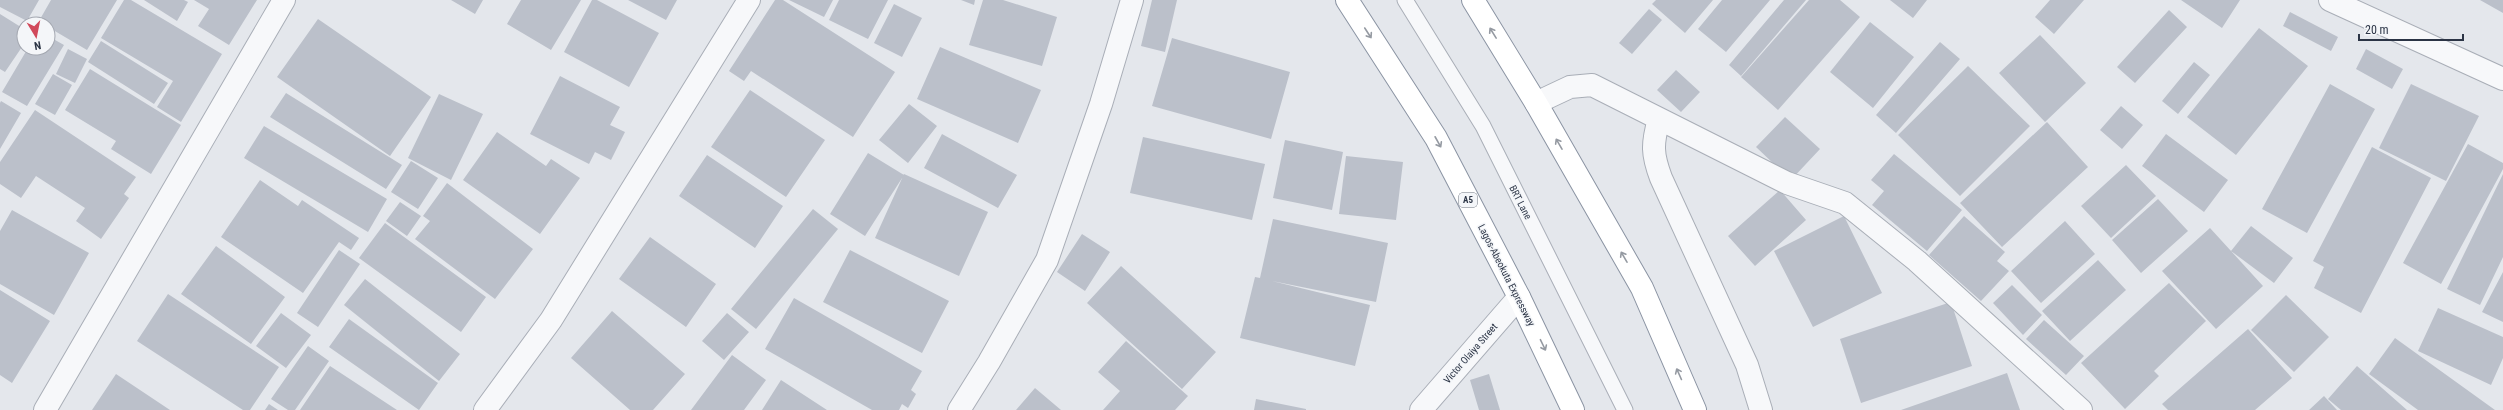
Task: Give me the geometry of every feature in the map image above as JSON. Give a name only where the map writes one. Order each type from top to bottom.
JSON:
[{"type":"highway","name":"Lagos-Abeokuta Expressway","points":[[1346,0],[1436,138],[1519,297],[1573,410]]},
{"type":"highway","points":[[1473,0],[1536,103],[1642,288],[1695,410]]},
{"type":"street","points":[[45,410],[284,0]]},
{"type":"street","points":[[485,410],[550,320],[750,0]]},
{"type":"street","points":[[959,410],[989,362],[1047,260],[1101,104],[1132,0]]},
{"type":"street","points":[[2330,0],[2503,79]]},
{"type":"street","points":[[1536,103],[1570,87],[1592,85],[1787,183],[1845,203],[1916,261],[2081,410]]},
{"type":"street","points":[[1659,119],[1653,142],[1653,157],[1661,178],[1747,365],[1762,410]]},
{"type":"street","name":"Victor Olaiya Street","points":[[1421,410],[1519,297]]},
{"type":"lane","name":"BRT Lane","points":[[1406,0],[1483,126],[1626,410]]},
{"type":"building","points":[[0,0],[39,0],[30,16],[17,16],[0,7]]},
{"type":"building","points":[[51,0],[117,0],[87,50],[56,32],[56,16],[42,16]]},
{"type":"building","points":[[124,0],[131,0],[222,54],[181,122],[157,107],[173,81],[101,38]]},
{"type":"building","points":[[144,0],[184,0],[188,2],[177,21]]},
{"type":"building","points":[[194,0],[257,0],[229,45],[198,26],[209,9]]},
{"type":"building","points":[[451,0],[483,0],[475,14]]},
{"type":"building","points":[[521,0],[581,0],[551,50],[507,24]]},
{"type":"building","points":[[592,0],[597,0],[659,33],[629,87],[564,52]]},
{"type":"building","points":[[628,0],[677,0],[666,20]]},
{"type":"building","points":[[775,0],[783,0],[895,72],[853,137],[751,71],[744,81],[729,71]]},
{"type":"building","points":[[789,0],[833,0],[824,17]]},
{"type":"building","points":[[839,0],[888,0],[868,39],[829,20]]},
{"type":"building","points":[[961,0],[975,0],[974,5]]},
{"type":"building","points":[[983,0],[1003,0],[1057,17],[1042,66],[969,45]]},
{"type":"building","points":[[1152,0],[1177,0],[1165,52],[1141,46]]},
{"type":"building","points":[[1656,0],[1713,0],[1685,33],[1652,4]]},
{"type":"building","points":[[1722,0],[1770,0],[1726,52],[1698,29]]},
{"type":"building","points":[[1784,0],[1806,0],[1741,76],[1729,65]]},
{"type":"building","points":[[1809,0],[1840,0],[1860,17],[1778,110],[1741,77]]},
{"type":"building","points":[[1890,0],[1927,0],[1913,18]]},
{"type":"building","points":[[2050,0],[2084,0],[2054,34],[2035,17]]},
{"type":"building","points":[[2181,0],[2240,0],[2222,28]]},
{"type":"building","points":[[2480,0],[2503,0],[2503,13]]},
{"type":"building","points":[[894,4],[922,18],[902,57],[874,43]]},
{"type":"building","points":[[1649,9],[1662,20],[1632,54],[1619,43]]},
{"type":"building","points":[[2169,10],[2187,27],[2135,83],[2117,67]]},
{"type":"building","points":[[2290,12],[2338,37],[2331,51],[2283,26]]},
{"type":"building","points":[[0,14],[16,24],[16,56],[5,72],[0,69]]},
{"type":"building","points":[[318,19],[431,97],[390,156],[277,77]]},
{"type":"building","points":[[1870,22],[1914,57],[1873,108],[1830,72]]},
{"type":"building","points":[[2259,28],[2308,66],[2236,155],[2187,117]]},
{"type":"building","points":[[2040,35],[2086,83],[2045,122],[1999,73]]},
{"type":"building","points":[[1172,38],[1290,72],[1271,139],[1152,106]]},
{"type":"building","points":[[56,40],[64,45],[27,106],[2,92],[23,56],[56,56]]},
{"type":"building","points":[[101,41],[168,83],[154,104],[88,62]]},
{"type":"building","points":[[1940,42],[1960,59],[1896,133],[1876,115]]},
{"type":"building","points":[[940,47],[1041,90],[1018,143],[917,99]]},
{"type":"building","points":[[68,49],[87,59],[75,83],[56,74]]},
{"type":"building","points":[[2366,49],[2403,69],[2392,89],[2356,69]]},
{"type":"building","points":[[2194,62],[2210,75],[2178,114],[2162,101]]},
{"type":"building","points":[[1968,66],[2030,126],[1960,196],[1898,135]]},
{"type":"building","points":[[90,69],[181,125],[151,174],[111,149],[116,141],[65,110]]},
{"type":"building","points":[[1676,70],[1700,92],[1681,112],[1657,90]]},
{"type":"building","points":[[53,74],[72,85],[55,115],[35,104]]},
{"type":"building","points":[[560,76],[620,107],[610,125],[625,132],[611,160],[595,152],[589,164],[530,134]]},
{"type":"building","points":[[2330,84],[2375,109],[2307,233],[2262,209]]},
{"type":"building","points":[[2411,84],[2479,116],[2446,181],[2379,148]]},
{"type":"building","points":[[750,90],[825,140],[786,197],[711,147]]},
{"type":"building","points":[[286,93],[402,165],[386,189],[270,117]]},
{"type":"building","points":[[439,94],[483,114],[451,180],[408,158]]},
{"type":"building","points":[[1,101],[21,113],[0,149],[0,103]]},
{"type":"building","points":[[909,104],[937,126],[908,163],[879,140]]},
{"type":"building","points":[[2121,106],[2143,125],[2122,149],[2100,130]]},
{"type":"building","points":[[35,110],[136,177],[124,194],[129,198],[101,239],[76,221],[85,208],[36,176],[21,198],[0,184],[0,162]]},
{"type":"building","points":[[1785,117],[1820,149],[1791,180],[1756,147]]},
{"type":"building","points":[[2047,122],[2088,167],[2002,247],[1960,203]]},
{"type":"building","points":[[264,126],[387,199],[368,232],[244,158]]},
{"type":"building","points":[[497,132],[546,166],[551,159],[580,178],[540,234],[463,180]]},
{"type":"building","points":[[942,134],[1017,175],[998,208],[924,168]]},
{"type":"building","points":[[2166,134],[2228,180],[2204,212],[2142,166]]},
{"type":"building","points":[[1143,137],[1265,164],[1252,220],[1130,193]]},
{"type":"building","points":[[1285,140],[1343,152],[1332,210],[1273,198]]},
{"type":"building","points":[[2468,144],[2503,163],[2503,169],[2441,284],[2403,263]]},
{"type":"building","points":[[2372,147],[2431,178],[2361,313],[2314,288],[2324,267],[2313,261]]},
{"type":"building","points":[[868,153],[904,175],[865,236],[830,214]]},
{"type":"building","points":[[1894,154],[1962,210],[1927,251],[1872,205],[1884,191],[1871,180]]},
{"type":"building","points":[[707,155],[783,206],[755,248],[679,196]]},
{"type":"building","points":[[1346,156],[1403,162],[1396,220],[1339,214]]},
{"type":"building","points":[[411,161],[438,178],[418,209],[391,192]]},
{"type":"building","points":[[2126,165],[2156,196],[2111,238],[2081,206]]},
{"type":"building","points":[[904,174],[988,212],[959,276],[875,238]]},
{"type":"building","points":[[2503,174],[2503,257],[2480,305],[2447,289]]},
{"type":"building","points":[[260,180],[298,206],[302,200],[359,238],[351,250],[339,242],[303,293],[221,237]]},
{"type":"building","points":[[447,183],[533,249],[495,299],[415,239],[430,221],[423,216]]},
{"type":"building","points":[[1780,190],[1806,220],[1755,266],[1728,236]]},
{"type":"building","points":[[2158,199],[2188,231],[2141,273],[2112,240]]},
{"type":"building","points":[[400,202],[421,216],[407,236],[386,221]]},
{"type":"building","points":[[813,209],[838,229],[756,329],[731,309]]},
{"type":"building","points":[[12,210],[89,253],[54,315],[0,284],[0,231]]},
{"type":"building","points":[[1844,216],[1882,293],[1813,327],[1774,251]]},
{"type":"building","points":[[1964,216],[2005,252],[1997,261],[2009,271],[1981,301],[1929,255]]},
{"type":"building","points":[[1273,219],[1388,243],[1376,302],[1272,281],[1370,305],[1355,366],[1240,338],[1255,277],[1260,278]]},
{"type":"building","points":[[2065,221],[2095,254],[2041,303],[2011,271]]},
{"type":"building","points":[[385,223],[486,297],[461,332],[359,258]]},
{"type":"building","points":[[2251,226],[2293,258],[2274,283],[2231,251]]},
{"type":"building","points":[[2210,228],[2263,286],[2216,329],[2162,271]]},
{"type":"building","points":[[1082,234],[1110,252],[1085,291],[1057,272]]},
{"type":"building","points":[[650,237],[716,284],[686,327],[619,279]]},
{"type":"building","points":[[216,246],[285,297],[251,344],[181,294]]},
{"type":"building","points":[[339,250],[360,264],[318,327],[297,313]]},
{"type":"building","points":[[850,250],[949,301],[922,353],[823,302]]},
{"type":"building","points":[[2098,260],[2126,290],[2070,341],[2042,311]]},
{"type":"building","points":[[1121,266],[1216,352],[1182,389],[1087,303]]},
{"type":"building","points":[[2503,272],[2503,322],[2482,312]]},
{"type":"building","points":[[365,279],[460,354],[439,381],[344,305]]},
{"type":"building","points":[[2169,283],[2206,321],[2154,371],[2159,376],[2125,409],[2081,363]]},
{"type":"building","points":[[2012,285],[2042,315],[2023,335],[1993,303]]},
{"type":"building","points":[[0,290],[50,321],[12,383],[0,375]]},
{"type":"building","points":[[168,294],[279,367],[250,410],[243,410],[137,341]]},
{"type":"building","points":[[2286,295],[2329,337],[2294,372],[2251,330]]},
{"type":"building","points":[[794,298],[922,371],[911,390],[916,394],[908,408],[902,404],[899,410],[872,410],[765,349]]},
{"type":"building","points":[[1951,302],[1972,366],[1861,403],[1840,339]]},
{"type":"building","points":[[2438,308],[2503,337],[2503,358],[2491,385],[2418,351]]},
{"type":"building","points":[[612,311],[685,374],[653,410],[630,410],[571,358]]},
{"type":"building","points":[[281,313],[311,335],[286,368],[256,346]]},
{"type":"building","points":[[727,313],[749,332],[724,360],[702,341]]},
{"type":"building","points":[[349,319],[438,383],[419,410],[329,347]]},
{"type":"building","points":[[2044,320],[2084,356],[2066,375],[2026,339]]},
{"type":"building","points":[[2248,329],[2292,378],[2255,410],[2168,410],[2162,404]]},
{"type":"building","points":[[2395,338],[2495,410],[2418,410],[2369,374]]},
{"type":"building","points":[[1126,341],[1188,396],[1175,410],[1103,410],[1120,391],[1098,372]]},
{"type":"building","points":[[308,346],[329,361],[295,410],[288,410],[271,399]]},
{"type":"building","points":[[732,355],[766,380],[744,410],[691,410]]},
{"type":"building","points":[[330,366],[397,410],[300,410]]},
{"type":"building","points":[[2357,366],[2407,410],[2341,410],[2328,399]]},
{"type":"building","points":[[2007,373],[2020,410],[1901,410]]},
{"type":"building","points":[[116,374],[170,410],[92,410]]},
{"type":"building","points":[[1489,374],[1500,410],[1479,410],[1470,380]]},
{"type":"building","points":[[781,380],[827,410],[762,410]]},
{"type":"building","points":[[1035,388],[1061,410],[1016,410]]},
{"type":"building","points":[[2324,396],[2337,410],[2309,410]]},
{"type":"building","points":[[1256,399],[1306,409],[1306,410],[1254,410]]},
{"type":"building","points":[[269,404],[278,410],[265,410]]}]
